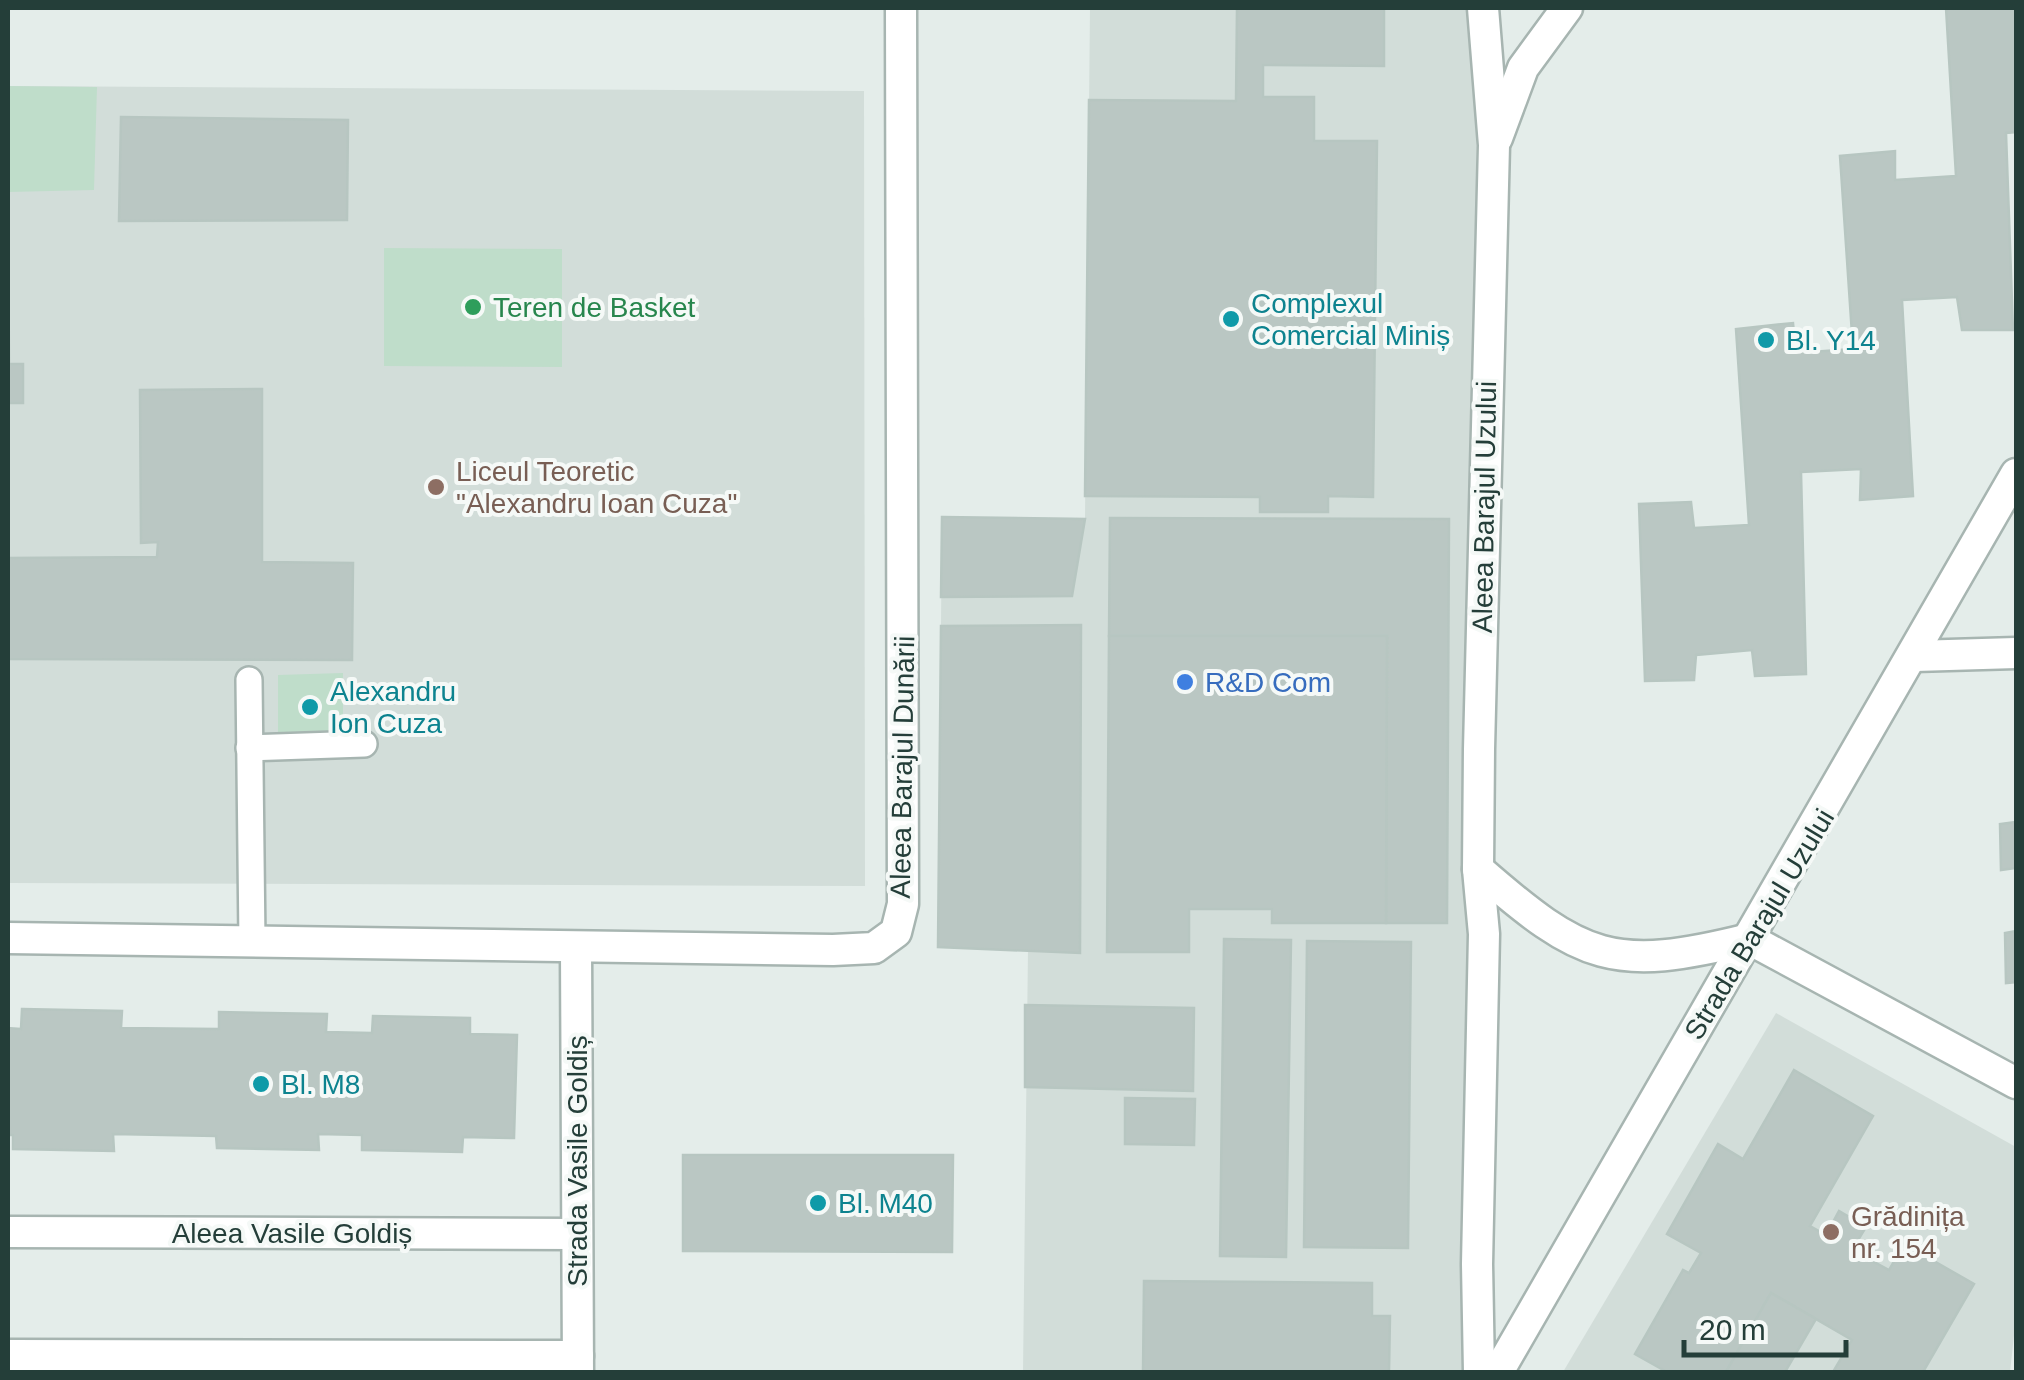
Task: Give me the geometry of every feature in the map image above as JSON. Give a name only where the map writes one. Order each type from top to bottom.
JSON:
[{"type":"street","name":"Aleea Barajul Dunării","points":[[8,938],[576,949],[874,948],[896,932],[903,869],[902,8]]},
{"type":"street","name":"Aleea Barajul Uzului","points":[[1479,1372],[1484,934],[1478,869],[1494,146],[1483,8]]},
{"type":"street","name":"Aleea Barajul Uzului","points":[[1494,146],[1523,68],[1567,8]]},
{"type":"street","name":"Strada Barajul Uzului","points":[[1498,1372],[1915,656],[2016,474]]},
{"type":"street","points":[[1915,656],[2016,653]]},
{"type":"street","points":[[1478,869],[1536,919],[1575,943],[1620,956],[1678,957],[1749,940],[2016,1083]]},
{"type":"street","name":"Strada Vasile Goldiș","points":[[576,949],[578,1364]]},
{"type":"street","name":"Aleea Vasile Goldiș","points":[[8,1232],[576,1234]]},
{"type":"street","points":[[8,1355],[578,1364]]},
{"type":"lane","points":[[249,680],[252,942]]},
{"type":"lane","points":[[250,748],[364,744]]},
{"type":"shaded area","points":[[1090,8],[1478,8],[1464,1372],[1023,1372],[1028,949],[938,947],[942,517],[1085,518]]},
{"type":"shaded area","name":"Liceul Teoretic \"Alexandru Ioan Cuza\"","points":[[8,86],[864,91],[865,886],[8,883]]},
{"type":"shaded area","name":"Grădinița nr. 154","points":[[1776,1013],[2016,1147],[2016,1317],[2010,1372],[1563,1372]]},
{"type":"green space","points":[[8,86],[97,87],[94,190],[8,192]]},
{"type":"green space","name":"Teren de Basket","points":[[384,248],[562,249],[562,367],[384,366]]},
{"type":"green space","points":[[343,673],[343,740],[278,741],[278,675]]},
{"type":"building","name":"Complexul Comercial Miniș","points":[[1237,8],[1384,8],[1384,66],[1263,65],[1263,97],[1314,97],[1314,141],[1377,141],[1373,497],[1328,496],[1328,512],[1260,512],[1260,497],[1085,496],[1089,100],[1236,101]]},
{"type":"building","name":"Bl. Y14","points":[[1946,8],[2016,8],[2016,132],[2006,133],[2013,330],[1962,330],[1957,297],[1902,300],[1913,496],[1860,500],[1861,469],[1801,472],[1806,674],[1755,676],[1752,650],[1696,655],[1694,680],[1645,681],[1639,504],[1691,502],[1694,528],[1749,525],[1736,329],[1793,323],[1796,353],[1853,349],[1840,156],[1895,151],[1895,180],[1956,176]]},
{"type":"building","points":[[121,117],[348,120],[347,220],[119,221]]},
{"type":"building","points":[[8,219],[9,364],[23,364],[23,403],[8,403]]},
{"type":"building","points":[[262,389],[262,562],[353,563],[352,660],[8,659],[8,558],[157,557],[158,542],[141,543],[140,390]]},
{"type":"building","points":[[942,517],[1085,519],[1072,596],[941,597]]},
{"type":"building","points":[[1110,518],[1449,519],[1447,923],[1386,923],[1387,636],[1109,636]]},
{"type":"building","points":[[1081,625],[1080,953],[938,947],[941,626]]},
{"type":"building","points":[[1109,636],[1387,636],[1386,923],[1272,923],[1272,909],[1189,909],[1189,952],[1107,952]]},
{"type":"building","points":[[2016,822],[2016,868],[2001,870],[2000,824]]},
{"type":"building","points":[[2016,931],[2016,982],[2006,983],[2005,933]]},
{"type":"building","points":[[1224,939],[1291,940],[1286,1257],[1220,1256]]},
{"type":"building","points":[[1307,941],[1411,942],[1408,1248],[1304,1247]]},
{"type":"building","points":[[1025,1005],[1194,1008],[1193,1091],[1025,1087]]},
{"type":"building","name":"Bl. M8","points":[[22,1009],[122,1011],[121,1028],[219,1029],[219,1012],[327,1014],[326,1032],[372,1033],[373,1016],[470,1018],[470,1034],[517,1035],[514,1138],[463,1137],[462,1152],[362,1150],[362,1135],[318,1134],[319,1150],[217,1148],[216,1136],[113,1134],[114,1151],[13,1149],[13,1135],[8,1135],[8,1028],[21,1029]]},
{"type":"building","points":[[1794,1070],[1873,1116],[1810,1226],[1826,1235],[1839,1211],[1866,1227],[1852,1250],[1889,1270],[1904,1244],[1974,1284],[1923,1372],[1833,1372],[1852,1340],[1771,1293],[1726,1372],[1667,1372],[1635,1354],[1683,1270],[1689,1273],[1701,1253],[1667,1234],[1718,1144],[1743,1159]]},
{"type":"building","points":[[1125,1098],[1195,1099],[1194,1145],[1125,1144]]},
{"type":"building","name":"Bl. M40","points":[[683,1155],[953,1155],[952,1252],[683,1251]]},
{"type":"building","points":[[1144,1281],[1372,1283],[1372,1316],[1390,1316],[1389,1372],[1143,1372]]},
{"type":"building","points":[[1771,1293],[1816,1319],[1785,1372],[1726,1372]]},
{"type":"place","name":"Teren de Basket","points":[[473,307]]},
{"type":"place","name":"Complexul Comercial Miniș","points":[[1231,319]]},
{"type":"place","name":"Bl. Y14","points":[[1766,340]]},
{"type":"place","name":"Liceul Teoretic \"Alexandru Ioan Cuza\"","points":[[436,487]]},
{"type":"place","name":"R&D Com","points":[[1185,682]]},
{"type":"place","name":"Alexandru Ion Cuza","points":[[310,707]]},
{"type":"place","name":"Bl. M8","points":[[261,1084]]},
{"type":"place","name":"Bl. M40","points":[[818,1203]]},
{"type":"place","name":"Grădinița nr. 154","points":[[1831,1232]]}]
